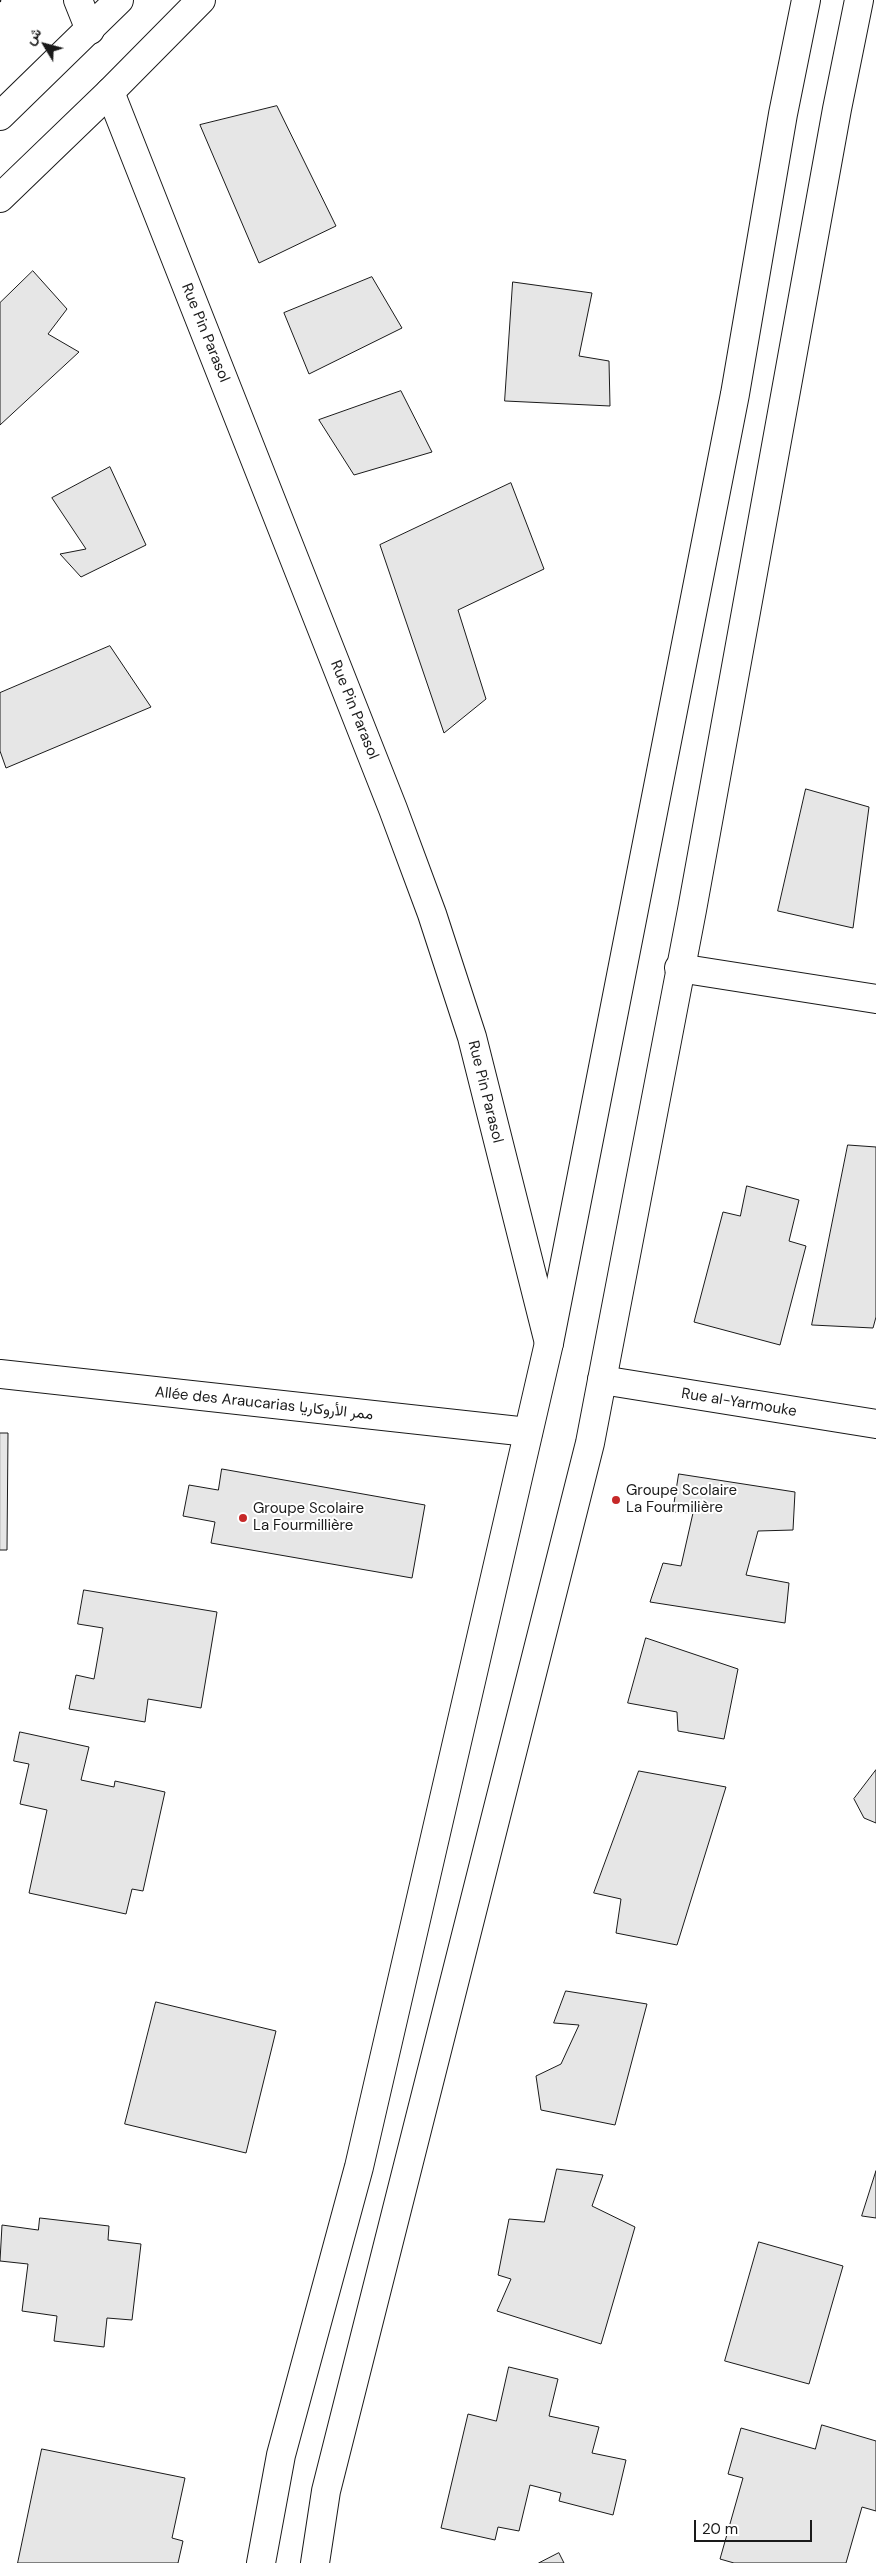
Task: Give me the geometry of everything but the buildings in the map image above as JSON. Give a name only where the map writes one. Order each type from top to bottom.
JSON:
[{"type":"main road","points":[[78,0],[90,30]]},
{"type":"main road","points":[[0,116],[119,0]]},
{"type":"main road","points":[[0,198],[110,92],[201,0]]},
{"type":"main road","points":[[261,2563],[281,2455],[359,2167],[549,1342],[735,394],[782,123],[806,0]]},
{"type":"main road","points":[[315,2563],[326,2491],[574,1508],[602,1380],[835,119],[859,0]]},
{"type":"main road","name":"Rue Pin Parasol","points":[[110,92],[393,809],[432,914],[472,1037],[549,1342]]},
{"type":"main road","points":[[679,968],[876,999]]},
{"type":"main road","name":"Allée des Araucarias ممر الأروكاريا","points":[[0,1374],[528,1432]]},
{"type":"main road","name":"Rue al-Yarmouke","points":[[602,1380],[876,1424]]},
{"type":"place","name":"Groupe Scolaire La Fourmilière","points":[[616,1500]]},
{"type":"place","name":"Groupe Scolaire La Fourmillière","points":[[243,1518]]}]
